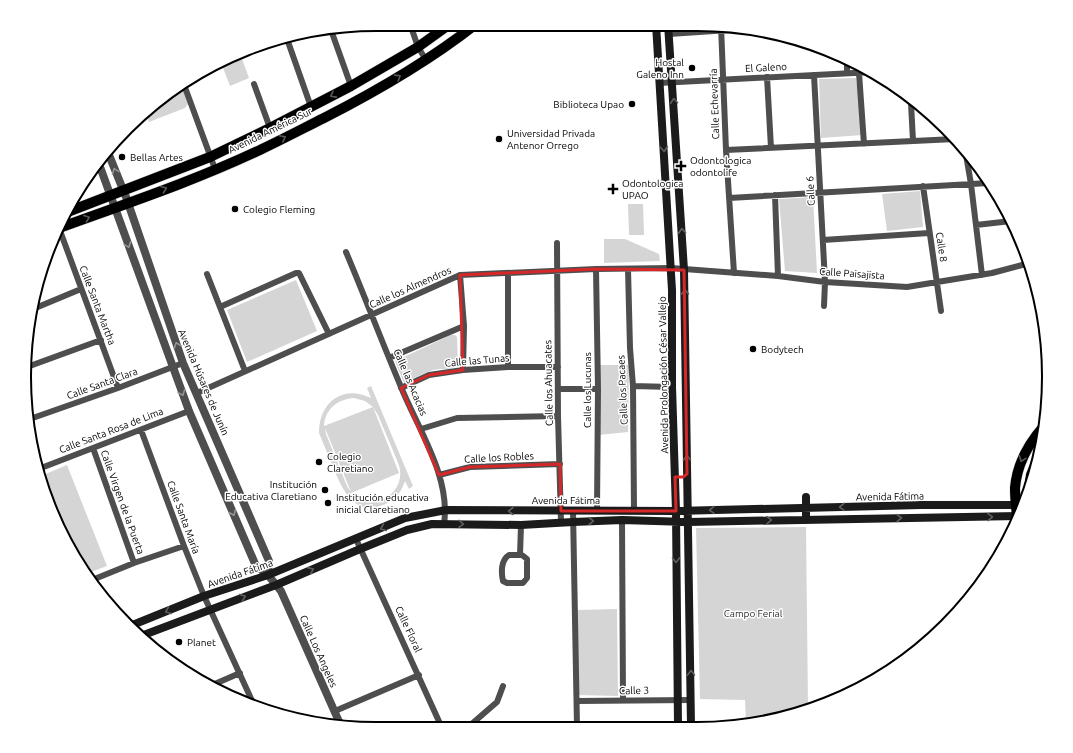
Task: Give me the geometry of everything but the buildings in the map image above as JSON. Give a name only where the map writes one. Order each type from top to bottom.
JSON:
[{"type":"main road","name":"Avenida América Sur","points":[[74,209],[123,192],[210,157],[270,128],[351,86],[418,47],[440,31]]},
{"type":"main road","name":"Avenida América Sur","points":[[66,225],[128,203],[262,149],[370,94],[426,60],[466,31]]},
{"type":"main road","name":"Avenida Prolongación César Vallejo","points":[[656,31],[672,290],[672,387],[676,511],[678,722]]},
{"type":"main road","points":[[669,31],[684,270],[691,722]]},
{"type":"main road","points":[[672,290],[675,294],[676,310],[685,314]]},
{"type":"main road","points":[[672,332],[676,328],[679,328],[685,334]]},
{"type":"main road","points":[[1019,501],[1015,488],[1018,471],[1023,455],[1037,435]]},
{"type":"main road","points":[[675,474],[677,477],[683,477],[687,474]]},
{"type":"main road","points":[[806,496],[806,520]]},
{"type":"main road","points":[[921,505],[921,517]]},
{"type":"main road","name":"Avenida Fátima","points":[[135,624],[204,596],[268,575],[405,518],[446,510],[687,511],[921,505],[1018,505]]},
{"type":"main road","name":"Avenida Fátima","points":[[146,634],[276,586],[360,548],[407,530],[432,524],[521,525],[622,520],[688,522],[1012,516]]},
{"type":"street","points":[[412,31],[418,47],[426,60]]},
{"type":"street","points":[[670,34],[696,31]]},
{"type":"street","name":"Calle Echevarría","points":[[722,32],[722,79],[734,273]]},
{"type":"street","points":[[332,34],[351,86]]},
{"type":"street","points":[[288,43],[311,107]]},
{"type":"street","points":[[847,66],[848,73]]},
{"type":"street","points":[[859,72],[864,144]]},
{"type":"street","name":"El Galeno","points":[[659,83],[673,81],[859,72]]},
{"type":"street","name":"Calle 6","points":[[814,75],[825,282],[824,306]]},
{"type":"street","points":[[767,77],[771,148]]},
{"type":"street","points":[[254,84],[270,128]]},
{"type":"street","points":[[185,89],[215,169]]},
{"type":"street","points":[[911,106],[913,141]]},
{"type":"street","points":[[726,150],[947,139]]},
{"type":"street","name":"Avenida Húsares de Junín","points":[[110,157],[128,203],[183,363],[197,392],[269,561],[268,575]]},
{"type":"street","points":[[967,162],[982,275]]},
{"type":"street","points":[[101,168],[172,367],[212,466],[256,566],[268,575],[276,586]]},
{"type":"street","points":[[729,198],[983,183]]},
{"type":"street","name":"Calle 8","points":[[923,186],[942,311]]},
{"type":"street","points":[[775,195],[778,276]]},
{"type":"street","points":[[976,225],[1005,222]]},
{"type":"street","points":[[823,240],[930,233]]},
{"type":"street","name":"Calle Santa Martha","points":[[62,235],[118,388]]},
{"type":"street","name":"Calle los Ahuacates","points":[[557,243],[558,416],[561,522]]},
{"type":"street","name":"Calle las Acacias","points":[[346,252],[439,475],[446,510],[444,524]]},
{"type":"street","name":"Calle Paisajista","points":[[671,268],[778,276],[825,282],[907,287],[982,275],[1024,265]]},
{"type":"street","name":"Calle los Almendros","points":[[197,392],[460,275],[596,269],[671,268]]},
{"type":"street","name":"Calle los Lucunas","points":[[596,269],[598,390],[597,510]]},
{"type":"street","name":"Calle los Pacaes","points":[[628,269],[630,348],[633,386],[634,510]]},
{"type":"street","points":[[220,307],[296,272],[299,273],[329,334]]},
{"type":"street","points":[[508,273],[508,367]]},
{"type":"street","points":[[207,274],[245,371]]},
{"type":"street","points":[[460,275],[464,326],[463,370]]},
{"type":"street","points":[[39,307],[81,289]]},
{"type":"street","points":[[390,358],[464,326]]},
{"type":"street","points":[[31,365],[101,340]]},
{"type":"street","name":"Calle Santa Clara","points":[[34,418],[183,363]]},
{"type":"street","name":"Calle las Tunas","points":[[402,388],[429,376],[463,370],[508,367],[558,367]]},
{"type":"street","points":[[633,386],[672,387]]},
{"type":"street","points":[[559,389],[598,390]]},
{"type":"street","name":"Calle Santa Rosa de Lima","points":[[43,467],[189,411]]},
{"type":"street","points":[[421,429],[457,418],[558,416]]},
{"type":"street","name":"Calle Santa María","points":[[141,430],[204,596],[251,699]]},
{"type":"street","name":"Calle Virgen de la Puerta","points":[[92,448],[134,563]]},
{"type":"street","points":[[212,466],[226,461]]},
{"type":"street","name":"Calle los Robles","points":[[439,475],[470,467],[560,464]]},
{"type":"street","points":[[573,511],[577,722]]},
{"type":"street","points":[[622,520],[623,700]]},
{"type":"street","points":[[520,555],[521,525]]},
{"type":"street","name":"Calle Floral","points":[[356,539],[439,722]]},
{"type":"street","points":[[96,578],[134,563],[184,546]]},
{"type":"street","points":[[509,555],[520,555],[524,556],[528,561],[526,580],[520,584],[505,582],[503,579],[504,560],[509,555]]},
{"type":"street","name":"Calle Los Angeles","points":[[276,586],[281,591],[338,720]]},
{"type":"street","points":[[218,683],[240,673]]},
{"type":"street","points":[[335,711],[419,675]]},
{"type":"street","points":[[474,722],[492,706],[500,695],[503,686]]},
{"type":"street","name":"Calle 3","points":[[577,701],[691,700]]},
{"type":"highlighted area","points":[[596,269],[684,270],[687,474],[683,477],[675,477],[676,511],[561,511],[560,464],[470,467],[439,475],[401,388],[429,375],[463,370],[460,275]]},
{"type":"green space","points":[[242,58],[249,78],[230,86],[223,68]]},
{"type":"green space","points":[[856,78],[863,135],[821,138],[819,79]]},
{"type":"green space","points":[[183,90],[188,104],[185,108],[149,122],[148,118],[166,102]]},
{"type":"green space","points":[[920,191],[923,227],[887,231],[882,194]]},
{"type":"green space","points":[[813,197],[817,273],[785,271],[779,199]]},
{"type":"green space","points":[[628,204],[643,204],[644,235],[629,235]]},
{"type":"green space","points":[[604,239],[625,239],[659,254],[660,261],[604,263]]},
{"type":"green space","points":[[296,280],[317,331],[247,362],[227,310]]},
{"type":"green space","points":[[451,335],[455,335],[457,337],[458,366],[433,370],[404,383],[395,361]]},
{"type":"green space","points":[[599,365],[629,365],[628,432],[599,435]]},
{"type":"green space","points":[[371,386],[413,486],[409,489],[405,481],[399,493],[393,499],[380,506],[370,508],[354,502],[343,489],[319,433],[323,412],[334,399],[351,393],[361,394],[371,398],[367,388]],"holes":[[[354,398],[365,401],[373,407],[324,426],[330,410],[333,406],[343,400]],[[373,407],[378,415],[398,463],[400,475],[398,485],[388,497],[379,501],[368,502],[357,498],[351,493],[399,473]],[[325,428],[351,492],[347,486]]]},
{"type":"green space","points":[[67,465],[107,566],[92,572],[89,568],[77,549],[57,509],[45,474]]},
{"type":"green space","name":"Campo Ferial","points":[[806,527],[808,704],[746,718],[745,700],[700,699],[696,528]]},
{"type":"green space","points":[[617,609],[618,696],[577,695],[576,610]]},
{"type":"place","name":"Hostal Galeno Inn","points":[[692,68]]},
{"type":"place","name":"Biblioteca Upao","points":[[632,104]]},
{"type":"place","name":"Universidad Privada Antenor Orrego","points":[[499,139]]},
{"type":"place","name":"Bellas Artes","points":[[122,157]]},
{"type":"place","name":"Odontologica odontolife","points":[[681,166]]},
{"type":"place","name":"Odontologica UPAO","points":[[613,189]]},
{"type":"place","name":"Colegio Fleming","points":[[235,209]]},
{"type":"place","name":"Bodytech","points":[[753,349]]},
{"type":"place","name":"Colegio Claretiano","points":[[319,462]]},
{"type":"place","name":"Institución Educativa Claretiano","points":[[325,490]]},
{"type":"place","name":"Institución educativa inicial Claretiano","points":[[328,503]]},
{"type":"place","name":"Planet","points":[[179,642]]}]
